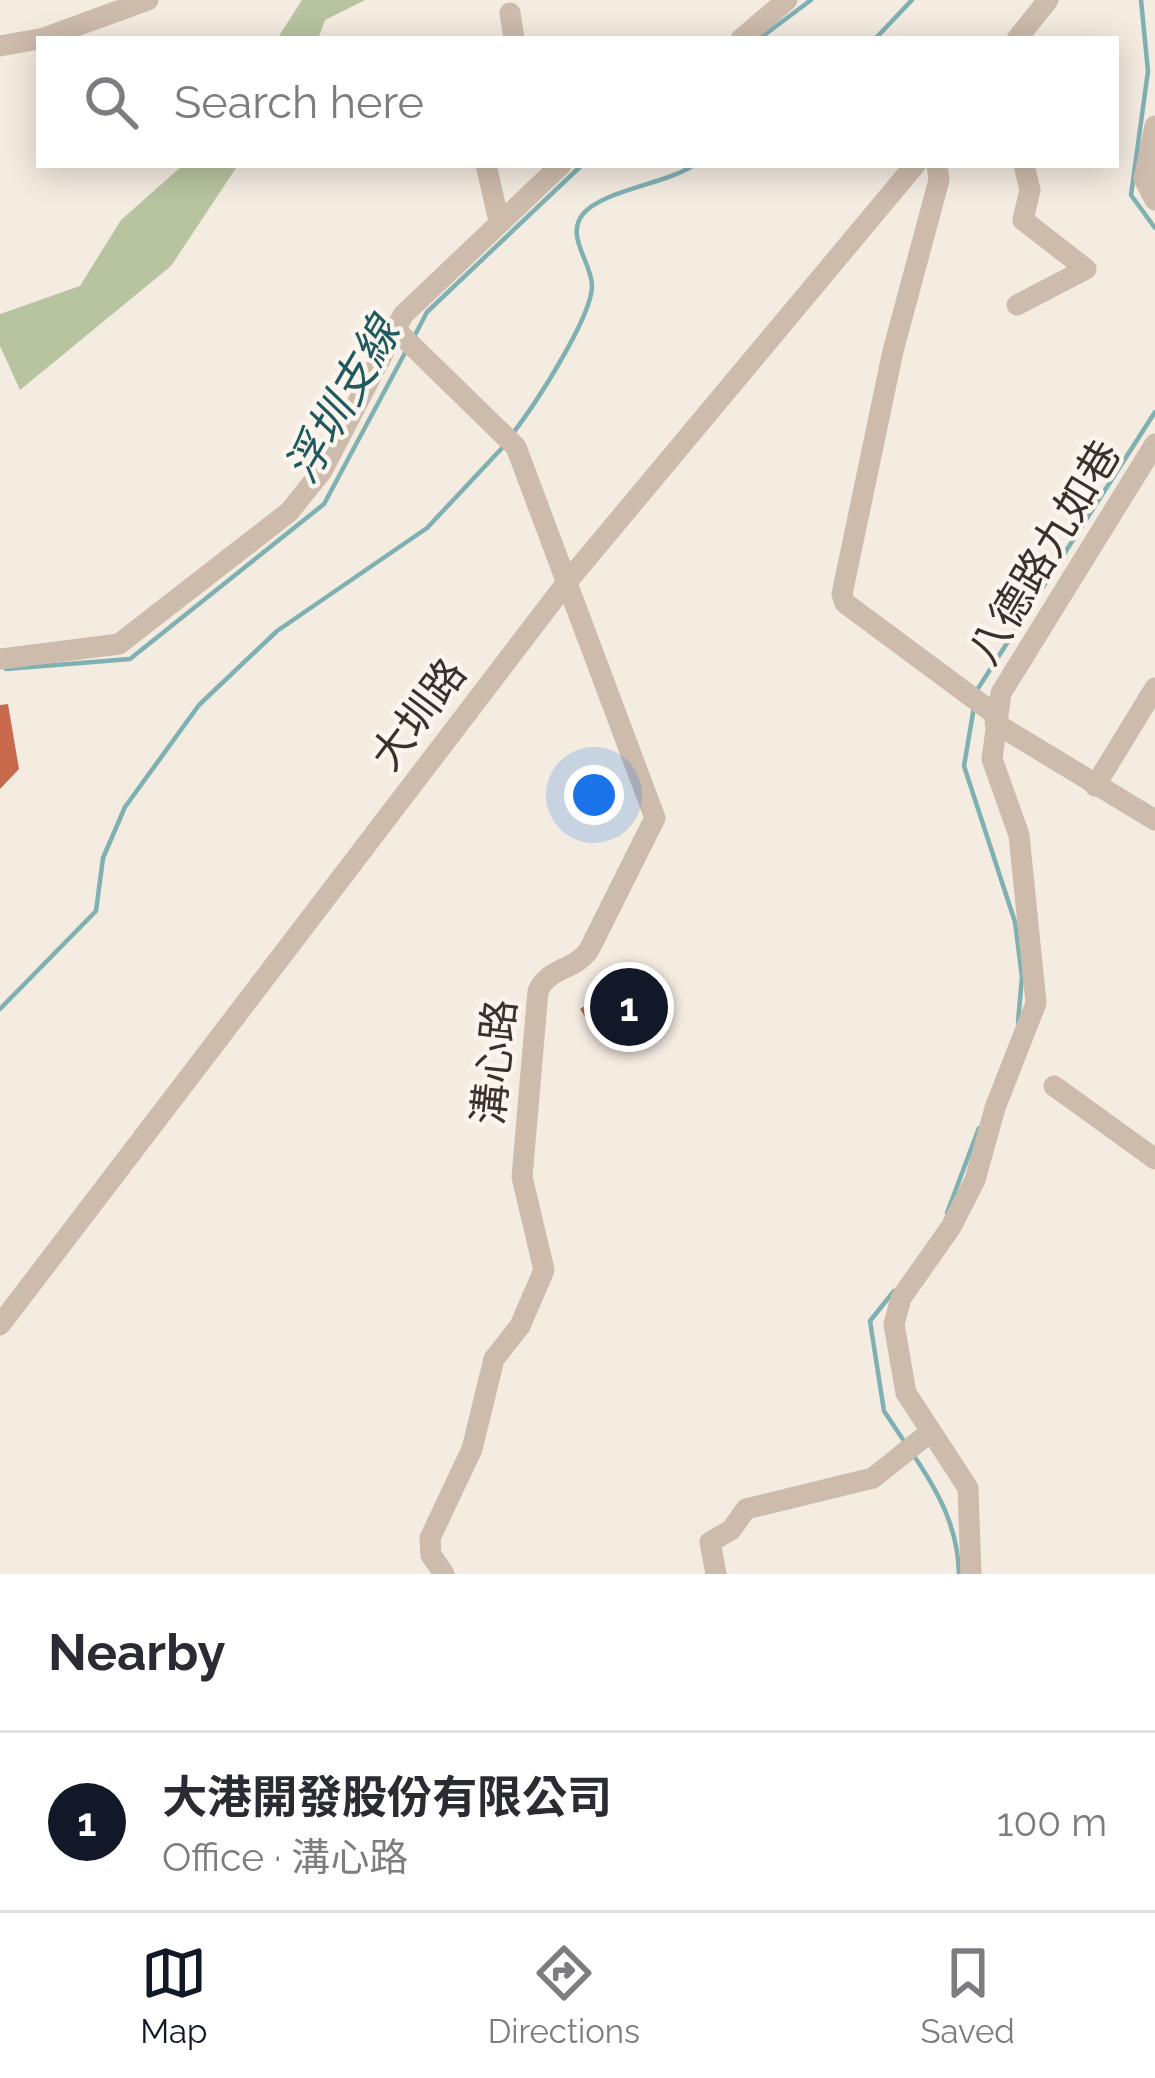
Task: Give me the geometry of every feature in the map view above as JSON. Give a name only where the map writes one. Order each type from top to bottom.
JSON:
[{"type":"street","points":[[48,36],[148,0]]},
{"type":"street","points":[[745,36],[787,0]]},
{"type":"street","points":[[1019,36],[1048,0]]},
{"type":"street","points":[[510,13],[514,36]]},
{"type":"street","points":[[0,46],[36,40]]},
{"type":"street","points":[[1155,126],[1144,179],[1155,200]]},
{"type":"street","points":[[487,168],[499,221]]},
{"type":"street","name":"大圳路","points":[[0,1325],[568,582],[913,168]]},
{"type":"street","points":[[937,168],[939,180],[893,351],[842,594],[845,602],[986,708],[1095,786],[1155,820]]},
{"type":"street","points":[[1017,305],[1086,269],[1023,220],[1030,190],[1025,168]]},
{"type":"street","points":[[0,659],[99,650],[138,632],[301,500],[404,339],[536,176]]},
{"type":"street","name":"溝心路","points":[[404,339],[509,439],[532,478],[652,803],[654,825],[583,958],[549,975],[538,991],[522,1177],[544,1270],[520,1326],[494,1359],[472,1449],[430,1538],[438,1573]]},
{"type":"street","name":"八德路九如巷","points":[[970,1574],[968,1488],[956,1463],[916,1443],[895,1351],[896,1311],[975,1180],[995,1108],[1028,1035],[1038,987],[1019,835],[992,759],[986,708],[1155,445]]},
{"type":"street","points":[[1095,786],[1155,688]]},
{"type":"street","points":[[1054,1086],[1155,1161],[1150,1171],[1155,1174]]},
{"type":"street","points":[[716,1574],[710,1542],[731,1530],[746,1509],[873,1478],[916,1443]]},
{"type":"green space","points":[[302,0],[365,0],[325,20],[319,36],[279,36]]},
{"type":"green space","points":[[180,168],[236,168],[171,266],[20,390],[0,346],[0,314],[80,286],[121,220]]},
{"type":"building","points":[[8,704],[19,769],[0,789],[0,705]]},
{"type":"building","points":[[647,968],[674,1012],[622,1044],[603,1014],[589,1023],[580,1009]]},
{"type":"waterway","name":"浮圳支線","points":[[763,36],[811,0]]},
{"type":"waterway","points":[[878,36],[912,0]]},
{"type":"waterway","points":[[1141,0],[1148,71],[1131,195],[1155,228]]},
{"type":"waterway","name":"浮圳支線","points":[[415,335],[427,312],[579,168]]},
{"type":"waterway","points":[[513,433],[561,360],[590,299],[591,276],[577,231],[583,214],[605,199],[688,168]]},
{"type":"waterway","name":"浮圳支線","points":[[6,669],[130,659],[324,504],[406,351]]},
{"type":"waterway","points":[[977,690],[1155,412]]},
{"type":"waterway","points":[[0,1009],[96,911],[103,858],[125,807],[199,705],[277,631],[427,528],[503,447]]},
{"type":"waterway","points":[[974,707],[964,766],[1015,922],[1022,977],[1018,1022]]},
{"type":"waterway","points":[[947,1213],[979,1128]]},
{"type":"waterway","points":[[894,1291],[870,1321],[884,1411],[906,1444]]},
{"type":"waterway","points":[[912,1453],[945,1510],[959,1574]]},
{"type":"place","name":"大港開發股份有限公司","points":[[629,1007]]}]
